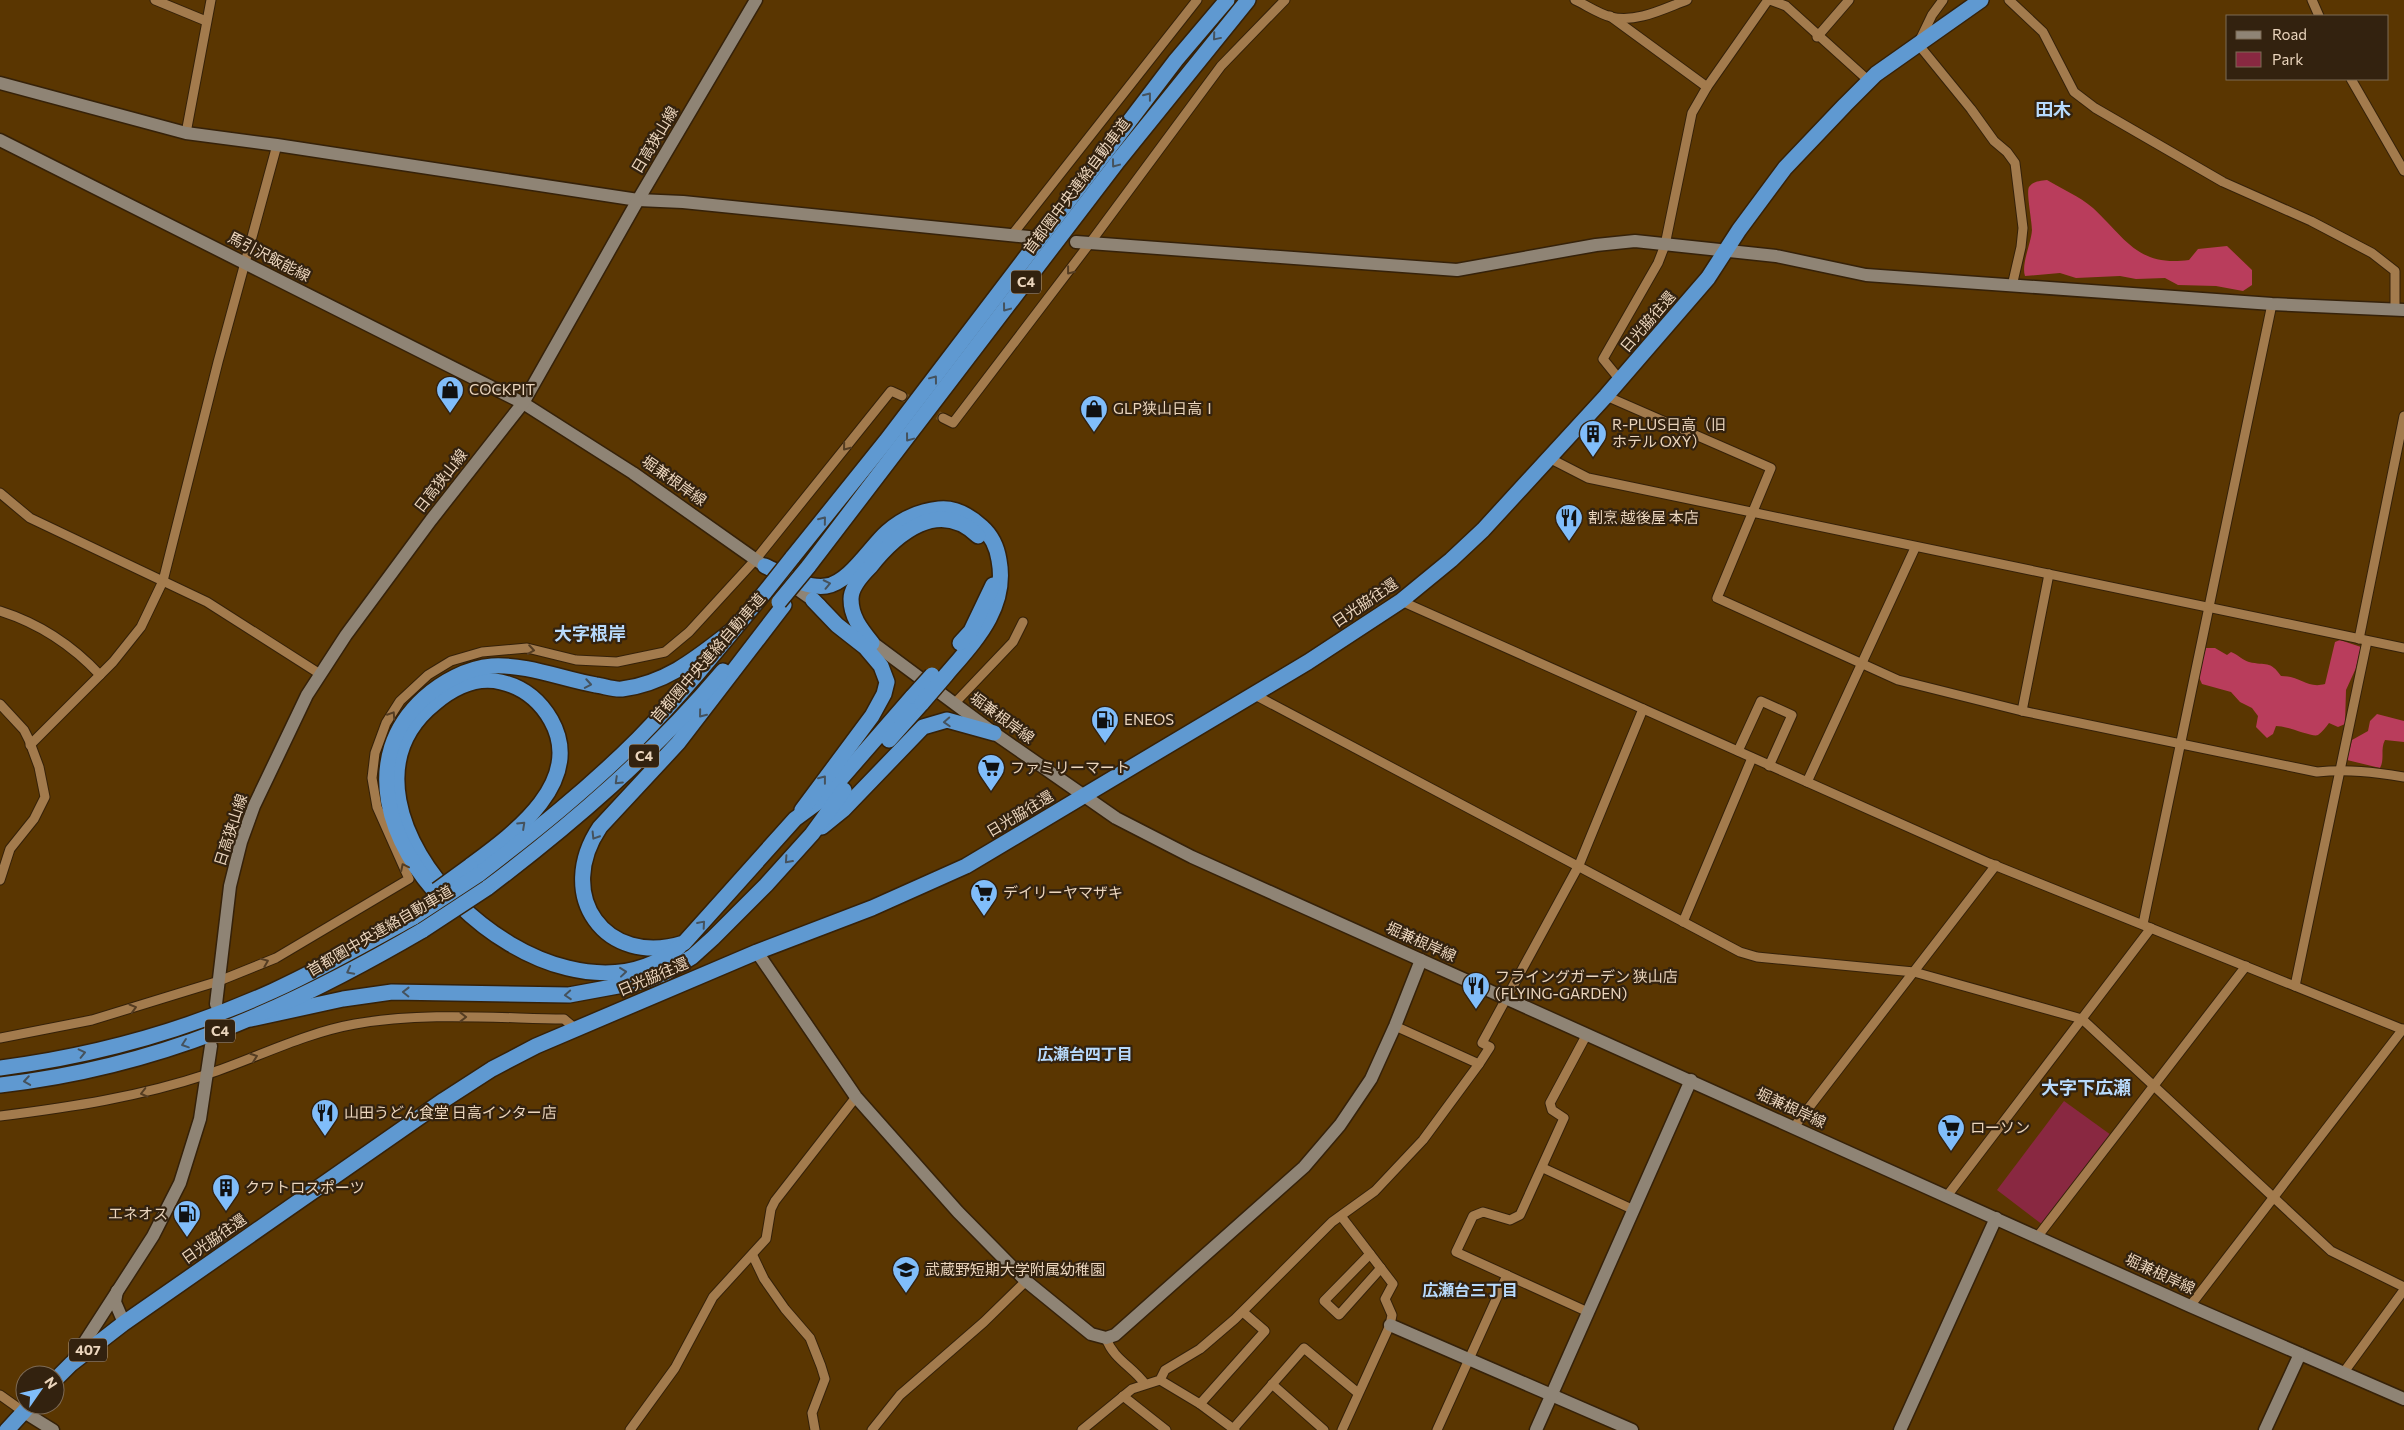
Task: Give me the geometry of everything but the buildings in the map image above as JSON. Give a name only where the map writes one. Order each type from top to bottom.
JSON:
[{"type":"highway","name":"首都圏中央連絡自動車道","points":[[0,1068],[62,1058],[184,1026],[272,991],[344,956],[412,914],[571,801],[631,745],[765,592],[886,442],[1152,90],[1227,0]]},
{"type":"highway","name":"首都圏中央連絡自動車道","points":[[0,1085],[112,1065],[152,1055],[251,1019],[344,974],[423,930],[486,888],[582,814],[644,756],[707,690],[781,604],[1118,161],[1248,0]]},
{"type":"highway","name":"日光脇往還","points":[[65,1370],[124,1323],[444,1100],[492,1069],[536,1046],[757,952],[927,885],[999,847],[1308,662],[1401,601],[1451,560],[1483,530],[1606,396],[1702,284],[1785,168],[1869,81],[1981,0]]},
{"type":"highway","points":[[251,1019],[343,999],[392,992],[551,996],[587,993],[645,980],[665,973],[692,957],[759,892],[812,834],[832,804],[918,700],[942,672],[982,632],[995,608],[1000,591],[1002,572],[998,549],[989,533],[974,520],[957,510],[940,508],[919,513],[888,532],[846,575],[826,586],[812,585],[761,562]]},
{"type":"highway","points":[[872,643],[859,626],[852,612],[850,597],[855,586],[878,556],[914,527],[931,520],[949,520],[970,528],[984,542],[991,556],[993,586],[971,631],[942,672]]},
{"type":"highway","points":[[474,870],[531,817],[546,796],[559,762],[555,727],[544,709],[531,696],[517,688],[501,682],[486,680],[450,691],[426,710],[413,727],[403,748],[398,771],[397,796],[412,838],[429,868],[472,916],[494,934],[515,948],[548,964],[580,972],[629,971],[663,960],[684,943],[795,819],[872,716],[884,694],[886,682],[881,666],[865,647],[837,626],[813,600]]},
{"type":"highway","points":[[684,943],[650,950],[631,946],[614,939],[597,922],[585,903],[582,874],[585,854],[600,827],[690,728],[781,604]]},
{"type":"highway","points":[[623,984],[573,981],[542,972],[485,938],[431,888],[402,842],[388,803],[386,779],[395,737],[410,711],[437,686],[466,672],[492,666],[529,670],[573,681],[620,689],[654,682],[681,670],[734,629]]},
{"type":"highway","points":[[795,819],[825,797],[918,700]]},
{"type":"highway","points":[[812,834],[843,810],[923,727],[947,720],[994,733]]},
{"type":"highway","points":[[7,1430],[21,1415]]},
{"type":"street","points":[[155,0],[206,21]]},
{"type":"street","points":[[186,133],[211,0]]},
{"type":"street","name":"日高狭山線","points":[[216,1004],[230,886],[241,842],[254,806],[290,728],[320,674],[431,520],[523,403],[638,200],[756,0]]},
{"type":"street","points":[[1012,235],[1197,0]]},
{"type":"street","points":[[943,418],[952,423],[1090,243],[1221,66],[1285,0]]},
{"type":"street","points":[[1575,0],[1610,16],[1707,88]]},
{"type":"street","points":[[1610,16],[1631,18],[1687,0]]},
{"type":"street","points":[[1620,380],[1603,359],[1658,263],[1665,245],[1692,113],[1707,88],[1769,0],[1786,6],[1869,81]]},
{"type":"street","points":[[1818,36],[1849,0]]},
{"type":"street","points":[[1943,0],[1932,15],[1918,44],[1971,109],[1994,142],[2007,152],[2015,163],[2018,174],[2023,228],[2022,247],[2012,286]]},
{"type":"street","points":[[1076,242],[1457,270],[1596,245],[1635,241],[1776,256],[1866,275],[2272,304],[2400,310],[2395,271],[2372,253],[2310,221],[2223,182],[2095,108],[2074,92],[2043,32],[2009,0]]},
{"type":"street","points":[[2312,0],[2319,15]]},
{"type":"street","points":[[2352,80],[2404,171]]},
{"type":"street","points":[[0,83],[186,133],[277,144],[638,200],[683,202],[1029,237]]},
{"type":"street","name":"馬引沢飯能線","points":[[0,140],[523,403]]},
{"type":"street","points":[[30,744],[100,675],[141,627],[163,581],[277,144]]},
{"type":"street","points":[[1947,1196],[2082,1019],[2147,926],[2180,743],[2272,304]]},
{"type":"street","points":[[0,1038],[92,1020],[220,981],[276,958],[409,879],[377,807],[372,778],[375,753],[386,723],[400,701],[428,675],[451,661],[482,652],[527,648],[576,660],[617,662],[665,652],[689,632],[761,562],[892,391],[902,396]]},
{"type":"street","points":[[1606,396],[1771,468],[1717,598],[1898,680],[2022,710],[2317,772],[2368,770],[2404,777]]},
{"type":"street","name":"堀兼根岸線","points":[[523,403],[633,473],[761,562],[994,733],[1116,818],[1192,857],[2190,1306],[2404,1399]]},
{"type":"street","points":[[2295,986],[2340,770],[2404,416]]},
{"type":"street","points":[[1549,458],[1588,478],[1915,548],[2404,648]]},
{"type":"street","points":[[0,493],[30,518],[207,602],[320,674]]},
{"type":"street","points":[[1807,782],[1915,548]]},
{"type":"street","points":[[2022,710],[2049,574]]},
{"type":"street","points":[[1401,601],[1769,766],[1996,865],[2404,1029],[2190,1306]]},
{"type":"street","points":[[0,611],[19,617],[70,647],[100,675]]},
{"type":"street","points":[[954,704],[1007,649],[1023,622]]},
{"type":"street","points":[[1253,694],[1740,952],[1757,957],[1914,972],[2082,1019],[2331,1251],[2404,1289],[2344,1372]]},
{"type":"street","points":[[1738,751],[1760,701],[1792,715],[1769,766]]},
{"type":"street","points":[[0,880],[10,849],[34,819],[44,797],[39,768],[24,730],[1,707]]},
{"type":"street","points":[[1160,1380],[1165,1370],[1200,1349],[1243,1312],[1332,1222],[1375,1191],[1424,1140],[1479,1064],[1490,1047],[1482,1043],[1579,866],[1643,709]]},
{"type":"street","points":[[1683,922],[1752,758]]},
{"type":"street","points":[[1794,1127],[1996,865]]},
{"type":"street","points":[[757,952],[856,1097],[958,1212],[1026,1281],[1091,1334],[1106,1338],[1115,1335],[1304,1167],[1357,1103],[1371,1079],[1395,1026],[1421,960]]},
{"type":"street","points":[[2038,1236],[2153,1084],[2246,966]]},
{"type":"street","points":[[0,1116],[114,1100],[208,1074],[302,1040],[355,1024],[460,1017],[564,1019],[577,1030]]},
{"type":"street","points":[[1395,1026],[1479,1064]]},
{"type":"street","points":[[1587,1034],[1550,1103],[1552,1110],[1564,1118],[1520,1216],[1510,1220],[1483,1212],[1473,1216],[1456,1252],[1588,1312]]},
{"type":"street","points":[[71,1364],[153,1236],[180,1183],[200,1118],[211,1046]]},
{"type":"street","points":[[1536,1430],[1691,1080]]},
{"type":"street","points":[[630,1430],[675,1368],[713,1297],[766,1239],[771,1209],[775,1201],[856,1097]]},
{"type":"street","points":[[1543,1168],[1634,1210]]},
{"type":"street","points":[[1341,1216],[1393,1284],[1385,1299],[1392,1315],[1390,1325],[1342,1430]]},
{"type":"street","points":[[1900,1430],[1996,1218]]},
{"type":"street","points":[[1370,1254],[1324,1301],[1339,1315],[1381,1268]]},
{"type":"street","points":[[752,1256],[785,1309],[810,1338],[821,1366],[825,1379],[812,1413],[815,1430]]},
{"type":"street","points":[[1436,1430],[1507,1275]]},
{"type":"street","points":[[872,1430],[900,1395],[984,1322],[1026,1281]]},
{"type":"street","points":[[118,1289],[115,1302],[124,1323]]},
{"type":"street","points":[[1200,1404],[1265,1331],[1243,1312]]},
{"type":"street","points":[[1390,1325],[1632,1430]]},
{"type":"street","points":[[1106,1338],[1110,1351],[1140,1376],[1146,1384]]},
{"type":"street","points":[[1082,1430],[1132,1389],[1160,1380],[1200,1404],[1230,1429],[1304,1348],[1358,1393]]},
{"type":"street","points":[[2265,1430],[2300,1354]]},
{"type":"street","points":[[1272,1384],[1324,1430]]},
{"type":"street","points":[[0,1395],[15,1402]]},
{"type":"street","points":[[1123,1396],[1166,1430]]},
{"type":"street","points":[[35,1415],[53,1430]]},
{"type":"green space","points":[[2064,1101],[2111,1135],[2043,1225],[1997,1190]]},
{"type":"shaded area","points":[[2047,180],[2088,204],[2124,240],[2145,255],[2172,261],[2189,260],[2198,249],[2227,246],[2252,270],[2252,285],[2243,291],[2216,286],[2178,285],[2165,278],[2136,279],[2120,276],[2076,278],[2060,273],[2025,276],[2024,266],[2032,230],[2028,190],[2033,184]]},
{"type":"shaded area","points":[[2340,640],[2361,647],[2356,668],[2346,690],[2345,724],[2338,727],[2329,723],[2318,735],[2276,726],[2273,734],[2267,738],[2256,727],[2258,716],[2252,708],[2240,702],[2231,692],[2202,684],[2198,675],[2206,648],[2215,648],[2227,655],[2231,652],[2236,654],[2249,662],[2267,664],[2274,668],[2281,676],[2294,678],[2313,685],[2325,684],[2335,642]]},
{"type":"shaded area","points":[[2377,714],[2404,721],[2404,742],[2385,740],[2380,768],[2347,760],[2352,740],[2368,731],[2370,721]]},
{"type":"tunnel","points":[[902,396],[943,418]]},
{"type":"place","name":"COCKPIT","points":[[450,414]]},
{"type":"place","name":"GLP狭山日高Ⅰ","points":[[1094,433]]},
{"type":"place","name":"R-PLUS日高（旧 ホテル OXY）","points":[[1593,458]]},
{"type":"place","name":"割烹 越後屋 本店","points":[[1569,542]]},
{"type":"place","name":"ENEOS","points":[[1105,744]]},
{"type":"place","name":"ファミリーマート","points":[[991,792]]},
{"type":"place","name":"デイリーヤマザキ","points":[[984,917]]},
{"type":"place","name":"フライングガーデン 狭山店 (FLYING-GARDEN)","points":[[1476,1010]]},
{"type":"place","name":"山田うどん食堂 日高インター店","points":[[325,1137]]},
{"type":"place","name":"ローソン","points":[[1951,1152]]},
{"type":"place","name":"クワトロスポーツ","points":[[226,1212]]},
{"type":"place","name":"エネオス","points":[[187,1238]]},
{"type":"place","name":"武蔵野短期大学附属幼稚園","points":[[906,1294]]},
{"type":"district","name":"田木","points":[[2053,110]]},
{"type":"district","name":"大字根岸","points":[[590,634]]},
{"type":"district","name":"広瀬台四丁目","points":[[1085,1054]]},
{"type":"district","name":"大字下広瀬","points":[[2086,1088]]},
{"type":"district","name":"広瀬台三丁目","points":[[1470,1290]]}]
